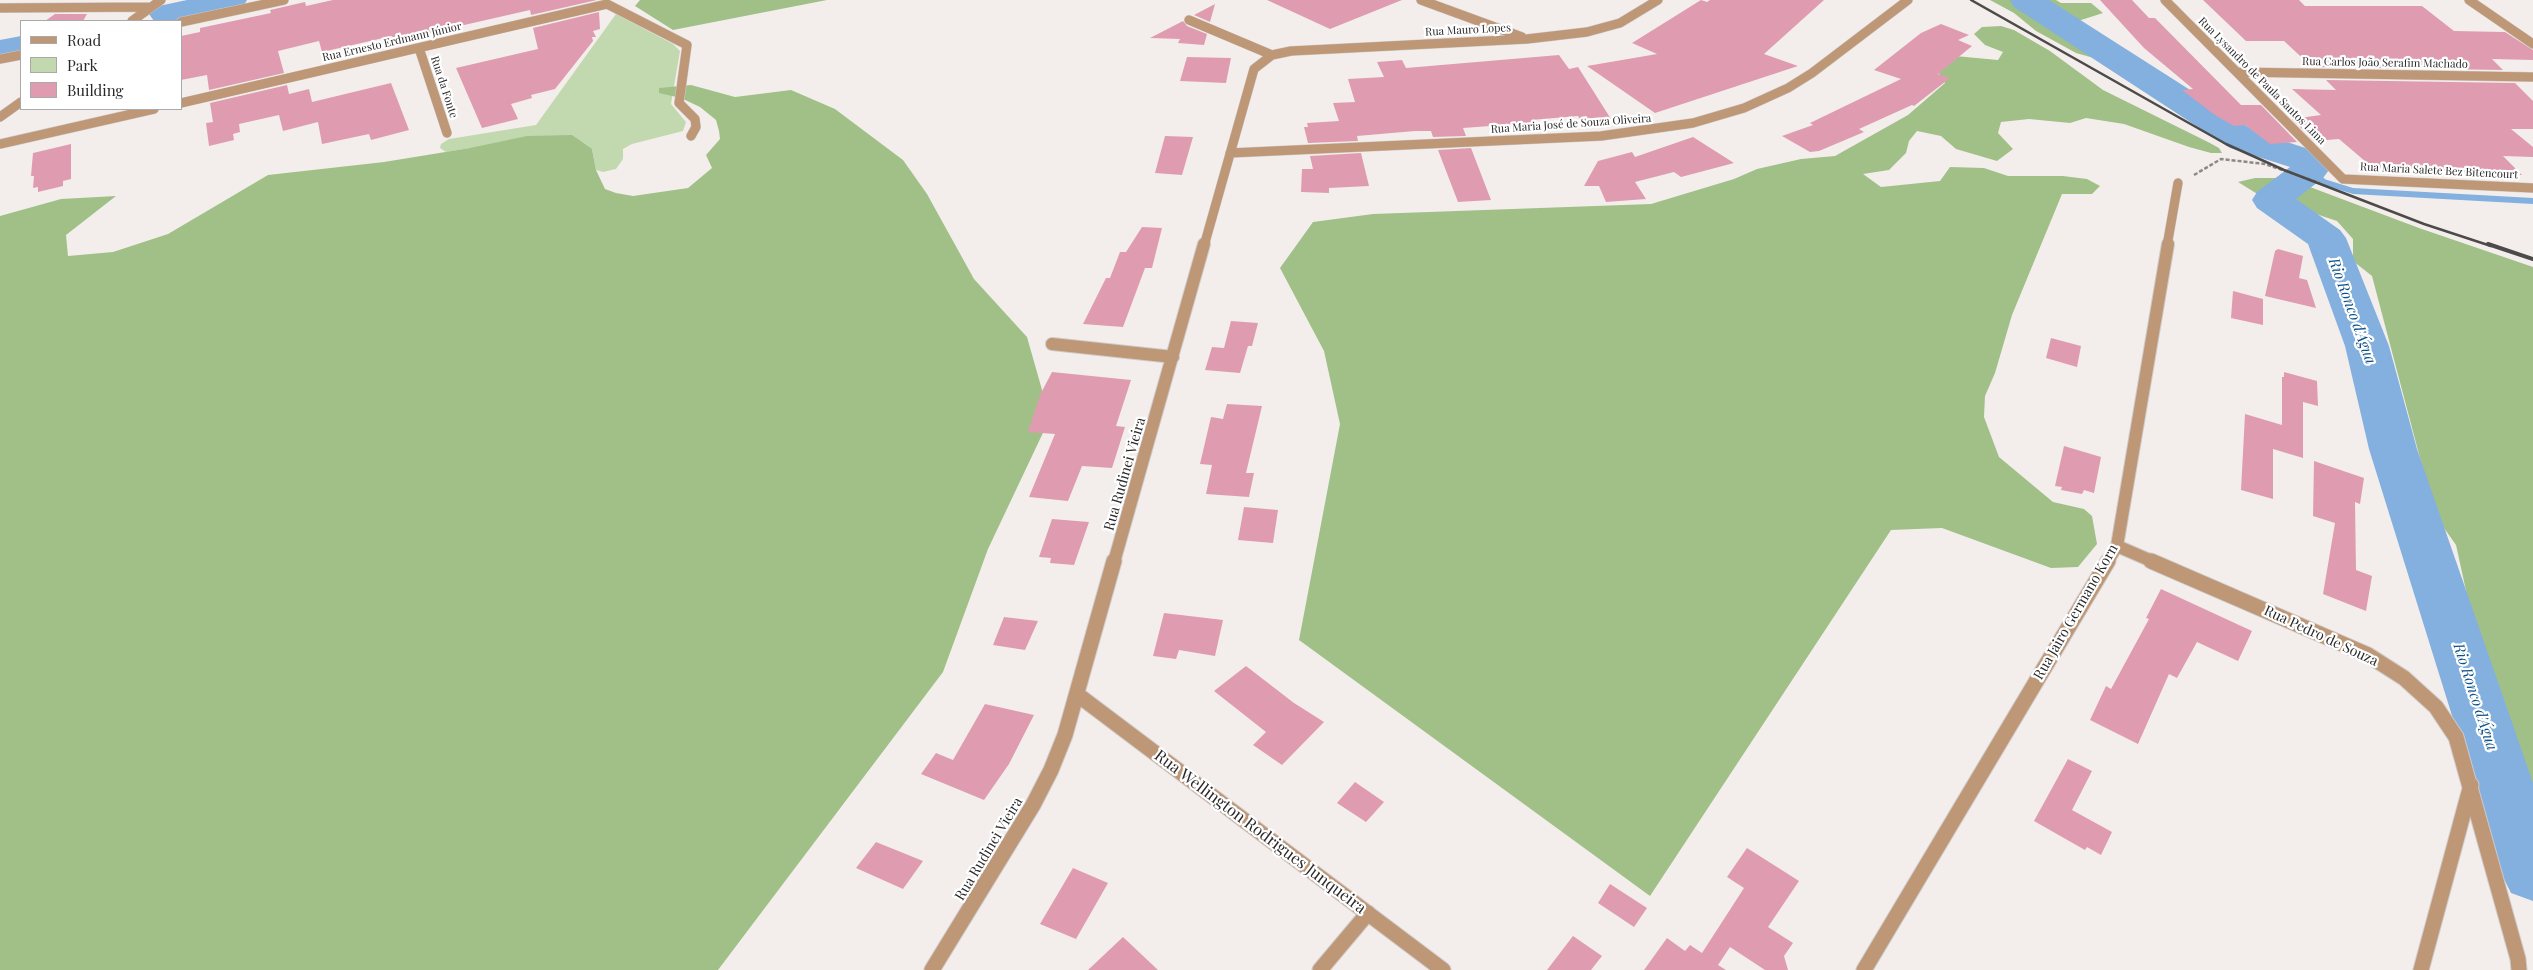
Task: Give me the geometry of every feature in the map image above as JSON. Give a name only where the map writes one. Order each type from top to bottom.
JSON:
[{"type":"street","points":[[133,20],[161,0]]},
{"type":"street","points":[[182,22],[284,0]]},
{"type":"street","points":[[1421,0],[1527,39]]},
{"type":"street","name":"Rua Mauro Lopes","points":[[1272,55],[1291,51],[1527,39],[1604,28],[1620,23],[1658,0]]},
{"type":"street","name":"Rua Maria José de Souza Oliveira","points":[[1230,153],[1601,136],[1662,129],[1708,119],[1744,108],[1788,88],[1812,73],[1908,0]]},
{"type":"street","name":"Rua Lysandro de Paula Santos Lima","points":[[2165,0],[2343,179]]},
{"type":"street","points":[[2469,0],[2533,44]]},
{"type":"street","name":"Rua Ernesto Erdmann Júnior","points":[[182,102],[607,4],[687,45],[688,49],[679,103],[695,119],[696,127],[691,136]]},
{"type":"street","points":[[0,8],[151,7]]},
{"type":"street","points":[[1189,20],[1272,55]]},
{"type":"street","name":"Rua da Fonte","points":[[419,48],[446,133]]},
{"type":"street","points":[[0,60],[20,55]]},
{"type":"street","name":"Rua Rudinei Vieira","points":[[932,970],[1006,852],[1046,779],[1078,695],[1254,69],[1272,55]]},
{"type":"street","name":"Rua Carlos João Serafim Machado","points":[[2237,72],[2533,76]]},
{"type":"street","points":[[0,117],[20,103]]},
{"type":"street","points":[[0,144],[150,110]]},
{"type":"street","name":"Rua Maria Salete Bez Bitencourt","points":[[2343,179],[2533,188]]},
{"type":"street","name":"Rua Jairo Germano Korn","points":[[1864,970],[2117,546],[2178,183]]},
{"type":"street","points":[[1052,344],[1173,357]]},
{"type":"street","name":"Rua Pedro de Souza","points":[[2117,546],[2368,655],[2404,678],[2436,707],[2456,737],[2471,785],[2518,959],[2519,970]]},
{"type":"street","name":"Rua Wellington Rodrigues Junqueira","points":[[1078,695],[1443,970]]},
{"type":"street","points":[[2421,970],[2471,785]]},
{"type":"street","points":[[1320,970],[1368,913]]},
{"type":"path","points":[[2178,183],[2222,159],[2265,164],[2323,184]]},
{"type":"green space","points":[[640,0],[827,0],[673,30],[635,6]]},
{"type":"green space","points":[[1990,0],[2056,0],[2061,3],[2091,3],[2103,13],[2075,22],[2091,36],[2110,42],[2120,52],[2170,79],[2166,84],[2140,79],[2115,64],[2076,53],[2036,31],[2014,13]]},
{"type":"green space","points":[[616,14],[673,44],[680,51],[671,104],[686,122],[683,131],[632,144],[623,149],[623,159],[616,169],[603,172],[596,170],[592,149],[470,148],[446,152],[440,148],[441,144],[449,139],[536,125]]},
{"type":"green space","points":[[2001,26],[2014,30],[2050,51],[2103,90],[2208,142],[2219,148],[2222,153],[2211,153],[2189,147],[2124,124],[2086,118],[2070,123],[2029,119],[2001,122],[1998,133],[2013,149],[1997,161],[1956,149],[1941,136],[1917,131],[1909,141],[1906,153],[1889,170],[1863,174],[1881,187],[1940,181],[1950,167],[1984,168],[2008,176],[2063,176],[2087,179],[2100,186],[2092,194],[2062,194],[2012,315],[1995,373],[1985,396],[1984,417],[1999,457],[2053,502],[2084,509],[2092,516],[2097,544],[2078,567],[2051,568],[1942,528],[1891,530],[1650,896],[1299,640],[1340,424],[1324,351],[1280,268],[1313,222],[1373,214],[1651,204],[1734,179],[1757,169],[1801,159],[1835,156],[1908,115],[1945,83],[1938,72],[1955,56],[1998,60],[2003,52],[1985,45],[1974,34],[1982,27]]},
{"type":"green space","points":[[691,85],[735,97],[791,90],[835,109],[903,160],[927,194],[974,279],[1027,337],[1050,418],[988,549],[943,672],[718,970],[0,970],[0,216],[61,199],[116,196],[66,235],[68,256],[113,252],[168,234],[268,175],[384,162],[470,148],[527,136],[572,135],[592,149],[596,170],[605,189],[616,193],[633,196],[688,188],[712,168],[706,155],[720,139],[716,120],[700,107],[681,98],[659,93],[659,88]]},
{"type":"green space","points":[[2255,178],[2286,178],[2419,228],[2533,267],[2533,839],[2507,783],[2489,717],[2483,668],[2456,545],[2435,515],[2372,276],[2353,261],[2353,239],[2337,221],[2259,195],[2238,182]]},
{"type":"building","points":[[333,0],[597,0],[531,15],[530,10],[394,41],[392,36],[322,52],[319,41],[278,51],[284,73],[209,90],[207,75],[182,80],[182,36],[200,32],[200,28],[271,13],[270,10],[305,2],[306,6]]},
{"type":"building","points":[[1267,0],[1402,0],[1330,29]]},
{"type":"building","points":[[1701,0],[1707,2],[1710,0],[1824,0],[1764,54],[1798,66],[1655,113],[1587,66],[1657,54],[1632,43]]},
{"type":"building","points":[[2100,0],[2132,0],[2149,18],[2155,18],[2241,105],[2261,105],[2297,142],[2270,144],[2245,125],[2234,126],[2215,115],[2182,90],[2193,89],[2144,48]]},
{"type":"building","points":[[2203,0],[2299,0],[2305,6],[2422,6],[2454,31],[2505,32],[2533,50],[2533,60],[2492,59],[2503,70],[2312,67],[2284,41],[2246,41]]},
{"type":"building","points":[[1215,4],[1210,22],[1194,15]]},
{"type":"building","points":[[599,12],[600,29],[593,31],[596,37],[592,37],[593,41],[555,89],[531,95],[532,98],[511,104],[518,119],[482,128],[456,68],[538,49],[533,28]]},
{"type":"building","points":[[55,14],[87,14],[84,20],[46,20]]},
{"type":"building","points":[[1183,21],[1187,26],[1207,34],[1204,45],[1178,43],[1180,39],[1150,38]]},
{"type":"building","points":[[1941,24],[1969,35],[1958,40],[1972,46],[1938,74],[1950,78],[1914,106],[1912,105],[1859,129],[1864,132],[1819,151],[1810,152],[1782,136],[1813,125],[1810,123],[1901,79],[1874,70],[1921,33]]},
{"type":"building","points":[[1559,55],[1569,69],[1578,67],[1611,119],[1581,121],[1578,116],[1531,120],[1532,123],[1463,128],[1466,136],[1433,137],[1431,131],[1415,131],[1357,136],[1358,141],[1308,143],[1304,127],[1308,127],[1307,123],[1339,121],[1333,103],[1355,102],[1348,79],[1384,77],[1377,62],[1402,60],[1406,68]]},
{"type":"building","points":[[1187,57],[1231,58],[1226,83],[1180,81]]},
{"type":"building","points":[[2326,80],[2515,83],[2533,101],[2533,129],[2511,129],[2533,147],[2533,157],[2503,156],[2522,175],[2372,167],[2339,139],[2314,141],[2292,119],[2321,115],[2292,89],[2336,90]]},
{"type":"building","points":[[391,83],[409,130],[371,140],[369,134],[322,144],[318,122],[283,131],[279,115],[239,124],[240,132],[233,134],[234,140],[209,146],[206,123],[213,122],[210,103],[287,85],[289,94],[309,89],[312,102]]},
{"type":"building","points":[[1165,136],[1193,137],[1182,175],[1155,173]]},
{"type":"building","points":[[1693,137],[1734,163],[1681,177],[1674,172],[1635,182],[1646,199],[1606,202],[1599,186],[1584,186],[1598,161],[1632,152],[1635,157]]},
{"type":"building","points":[[71,144],[71,179],[63,181],[63,186],[38,192],[38,187],[33,188],[34,176],[31,176],[33,153]]},
{"type":"building","points":[[1471,148],[1491,200],[1458,202],[1438,150]]},
{"type":"building","points":[[1361,153],[1369,186],[1329,188],[1329,193],[1301,192],[1302,169],[1313,169],[1310,156]]},
{"type":"building","points":[[1142,227],[1162,228],[1152,268],[1145,268],[1123,327],[1083,324],[1106,278],[1110,278],[1120,252],[1126,252]]},
{"type":"building","points":[[2278,249],[2303,256],[2299,278],[2307,280],[2316,308],[2265,296],[2275,251]]},
{"type":"building","points":[[2233,291],[2263,299],[2263,325],[2231,318]]},
{"type":"building","points":[[1231,321],[1258,323],[1252,346],[1248,346],[1240,373],[1205,370],[1212,347],[1224,348]]},
{"type":"building","points":[[2051,338],[2081,346],[2077,367],[2046,358]]},
{"type":"building","points":[[1052,372],[1131,380],[1116,426],[1125,427],[1112,468],[1082,466],[1068,501],[1029,497],[1055,434],[1028,432],[1040,395]]},
{"type":"building","points":[[2284,372],[2317,381],[2318,406],[2303,402],[2303,458],[2273,449],[2273,499],[2241,490],[2245,414],[2282,425],[2282,377],[2284,377]]},
{"type":"building","points":[[1227,404],[1262,406],[1246,473],[1254,473],[1249,497],[1206,494],[1212,465],[1200,464],[1211,417],[1223,419]]},
{"type":"building","points":[[2064,446],[2101,457],[2094,493],[2084,490],[2082,494],[2061,490],[2062,487],[2055,486]]},
{"type":"building","points":[[2314,461],[2364,478],[2360,504],[2355,502],[2356,570],[2372,576],[2366,611],[2323,594],[2335,523],[2313,516]]},
{"type":"building","points":[[1244,507],[1278,510],[1273,543],[1238,540]]},
{"type":"building","points":[[1052,519],[1089,522],[1074,565],[1050,563],[1051,558],[1039,557]]},
{"type":"building","points":[[2161,589],[2252,631],[2238,661],[2197,642],[2177,678],[2169,674],[2138,744],[2090,720],[2106,686],[2111,689],[2149,619],[2146,618]]},
{"type":"building","points":[[1164,613],[1223,620],[1215,656],[1179,650],[1176,659],[1153,656]]},
{"type":"building","points":[[1004,617],[1038,621],[1025,650],[993,645]]},
{"type":"building","points":[[1246,666],[1294,703],[1324,722],[1282,765],[1253,745],[1266,732],[1214,691]]},
{"type":"building","points":[[985,704],[1034,715],[1009,764],[984,800],[921,774],[936,753],[953,760]]},
{"type":"building","points":[[2068,759],[2092,771],[2072,810],[2112,832],[2101,855],[2087,847],[2085,850],[2034,821]]},
{"type":"building","points":[[1355,782],[1384,802],[1366,822],[1337,803]]},
{"type":"building","points":[[876,842],[923,861],[903,889],[856,868]]},
{"type":"building","points":[[1747,848],[1799,881],[1768,927],[1793,943],[1784,956],[1788,970],[1765,970],[1730,947],[1718,965],[1726,970],[1644,970],[1667,938],[1685,951],[1690,945],[1702,953],[1744,888],[1727,877]]},
{"type":"building","points":[[1073,868],[1108,883],[1076,939],[1040,924]]},
{"type":"building","points":[[1610,884],[1647,908],[1634,927],[1598,903]]},
{"type":"building","points":[[1573,936],[1602,956],[1591,970],[1547,970]]},
{"type":"building","points":[[1123,937],[1158,970],[1088,970]]},
{"type":"waterway","points":[[165,14],[232,0]]},
{"type":"waterway","name":"Rio Ronco d'Água","points":[[2025,0],[2042,9],[2243,140],[2308,161],[2310,170],[2271,200],[2326,238],[2367,346],[2393,449],[2533,873]]},
{"type":"waterway","points":[[0,50],[20,46]]},
{"type":"waterway","points":[[2310,170],[2324,182],[2353,191],[2533,201]]},
{"type":"railway","points":[[1971,0],[2226,144],[2284,170],[2424,224],[2491,246]]},
{"type":"railway","points":[[2488,244],[2533,259]]}]
